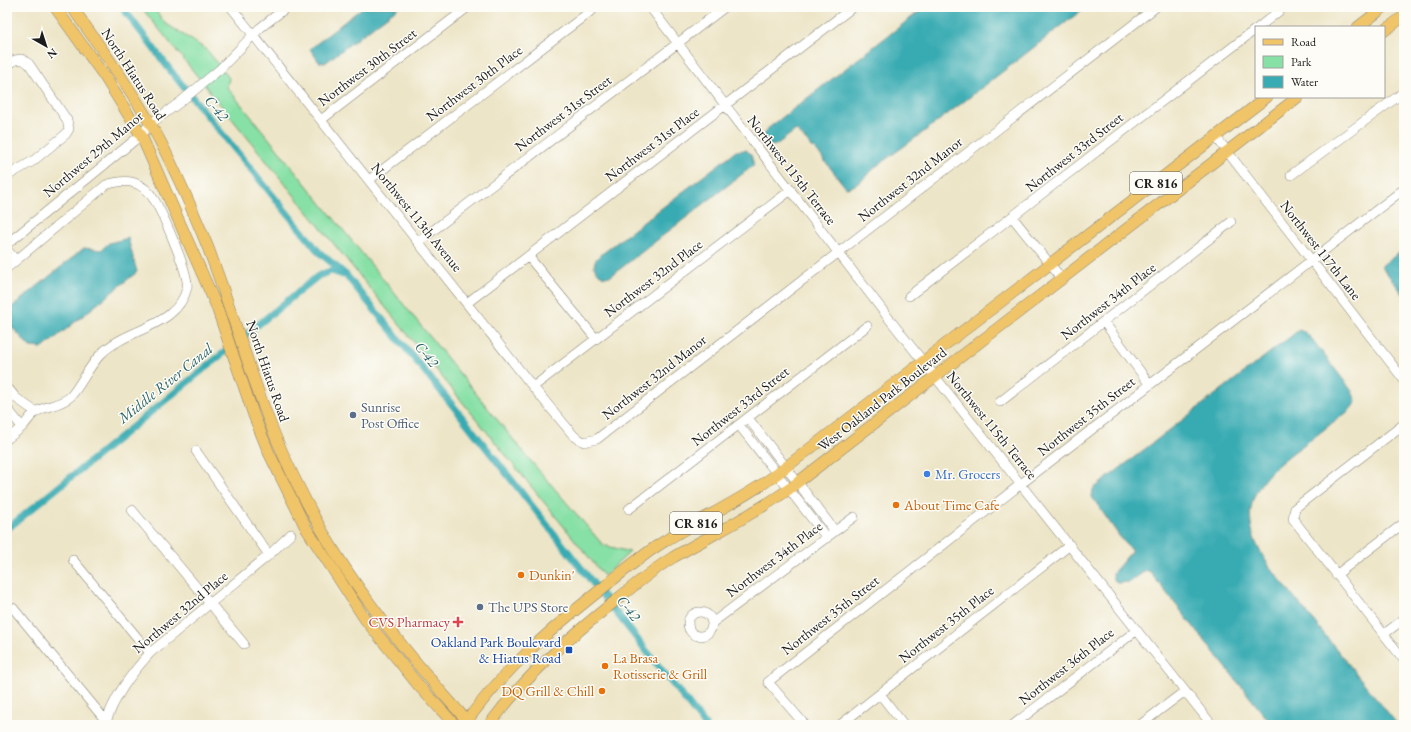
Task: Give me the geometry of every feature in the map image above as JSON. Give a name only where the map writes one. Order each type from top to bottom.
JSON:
[{"type":"main road","name":"North Hiatus Road","points":[[55,7],[105,77],[141,134],[216,305],[235,363],[269,453],[306,528],[365,619],[419,686],[455,725]]},
{"type":"main road","name":"North Hiatus Road","points":[[72,7],[116,70],[160,141],[206,243],[265,411],[280,448],[317,521],[366,599],[390,631],[468,724]]},
{"type":"main road","points":[[1359,26],[1384,7]]},
{"type":"main road","points":[[1385,30],[1404,16]]},
{"type":"main road","name":"West Oakland Park Boulevard","points":[[468,724],[520,658],[618,576],[665,541],[744,497],[782,471],[1266,98]]},
{"type":"main road","name":"West Oakland Park Boulevard","points":[[489,725],[539,667],[589,622],[629,589],[670,559],[759,509],[793,486],[1297,98]]},
{"type":"street","name":"Northwest 113th Avenue","points":[[231,7],[533,387],[574,436],[584,442]]},
{"type":"street","name":"Northwest 29th Manor","points":[[7,244],[141,134],[150,124],[200,86],[235,55],[253,35],[287,7]]},
{"type":"street","name":"Northwest 30th Street","points":[[321,120],[468,7]]},
{"type":"street","name":"Northwest 30th Place","points":[[369,180],[596,7]]},
{"type":"street","name":"Northwest 115th Terrace","points":[[650,7],[923,362],[1212,725]]},
{"type":"street","name":"Northwest 31st Street","points":[[418,242],[724,7]]},
{"type":"street","name":"Northwest 31st Place","points":[[467,303],[853,7]]},
{"type":"street","name":"Northwest 32nd Manor","points":[[584,442],[596,439],[1156,7]]},
{"type":"street","points":[[1260,26],[1284,7]]},
{"type":"street","name":"Northwest 33rd Street","points":[[910,296],[1255,30]]},
{"type":"street","points":[[7,66],[15,60],[22,59],[29,64],[67,120],[69,129],[66,134],[33,161],[7,176]]},
{"type":"street","points":[[1291,175],[1404,92]]},
{"type":"street","name":"Northwest 117th Lane","points":[[1216,137],[1404,380]]},
{"type":"street","points":[[7,268],[106,185],[120,180],[139,183],[151,195],[159,210],[186,275],[188,287],[182,301],[174,311],[160,322],[120,339],[101,354],[70,397],[53,407],[36,412],[22,427],[7,439]]},
{"type":"street","name":"Northwest 35th Street","points":[[805,725],[768,682],[1150,384],[1404,189]]},
{"type":"street","name":"Northwest 32nd Place","points":[[533,387],[791,190]]},
{"type":"street","points":[[1012,218],[1062,279]]},
{"type":"street","name":"Northwest 34th Place","points":[[1000,402],[1231,222]]},
{"type":"street","points":[[7,250],[16,260]]},
{"type":"street","points":[[528,256],[596,339]]},
{"type":"street","points":[[1104,322],[1150,384]]},
{"type":"street","name":"Northwest 33rd Street","points":[[629,509],[867,326]]},
{"type":"street","points":[[7,387],[16,398],[36,412]]},
{"type":"street","points":[[7,408],[22,427]]},
{"type":"street","points":[[748,418],[827,538]]},
{"type":"street","points":[[1404,424],[1296,508],[1293,519],[1404,660]]},
{"type":"street","points":[[739,425],[782,471]]},
{"type":"street","points":[[196,451],[269,555]]},
{"type":"street","points":[[793,486],[835,531]]},
{"type":"street","points":[[132,510],[244,644]]},
{"type":"street","name":"Northwest 34th Place","points":[[712,623],[854,517]]},
{"type":"street","points":[[1336,575],[1404,523]]},
{"type":"street","name":"Northwest 32nd Place","points":[[105,723],[121,689],[150,653],[211,604],[292,534]]},
{"type":"street","name":"Northwest 35th Place","points":[[840,725],[1070,545]]},
{"type":"street","points":[[73,560],[150,653]]},
{"type":"street","points":[[13,608],[105,723]]},
{"type":"street","points":[[1384,634],[1404,619]]},
{"type":"street","name":"Northwest 36th Place","points":[[1013,725],[1137,630]]},
{"type":"street","points":[[1140,725],[1185,691]]},
{"type":"street","points":[[880,694],[904,725]]},
{"type":"green space","points":[[141,7],[153,7],[165,23],[207,50],[229,78],[227,87],[530,460],[603,545],[630,552],[604,576]]},
{"type":"water","points":[[363,7],[399,7],[325,63],[319,62],[310,49]]},
{"type":"water","points":[[925,7],[1086,7],[851,187],[846,188],[821,156],[796,130],[776,145],[770,146],[764,137],[766,130]]},
{"type":"water","points":[[746,150],[751,154],[754,165],[611,276],[604,277],[599,274],[594,267],[595,261],[598,257],[736,151]]},
{"type":"water","points":[[128,238],[137,272],[43,348],[30,347],[10,325],[7,311],[84,248],[101,250],[109,243]]},
{"type":"water","points":[[1404,249],[1404,295],[1381,266]]},
{"type":"water","points":[[1299,330],[1306,333],[1312,339],[1352,391],[1356,401],[1349,411],[1284,460],[1270,473],[1259,488],[1252,504],[1251,523],[1257,545],[1269,566],[1398,725],[1272,725],[1149,571],[1145,571],[1130,582],[1117,583],[1113,578],[1113,573],[1131,552],[1131,549],[1122,540],[1092,497],[1093,489]]},
{"type":"waterway","name":"C-42","points":[[122,7],[174,75],[319,252],[346,275],[458,412],[705,725]]},
{"type":"waterway","name":"Middle River Canal","points":[[7,529],[318,276],[331,271],[343,275]]},
{"type":"place","name":"Sunrise Post Office","points":[[353,415]]},
{"type":"place","name":"Mr. Grocers","points":[[927,474]]},
{"type":"place","name":"About Time Cafe","points":[[896,505]]},
{"type":"place","name":"Dunkin'","points":[[521,575]]},
{"type":"place","name":"The UPS Store","points":[[480,607]]},
{"type":"place","name":"CVS Pharmacy","points":[[458,622]]},
{"type":"place","name":"Oakland Park Boulevard & Hiatus Road","points":[[569,650]]},
{"type":"place","name":"La Brasa Rotisserie & Grill","points":[[605,666]]},
{"type":"place","name":"DQ Grill & Chill","points":[[602,691]]}]
